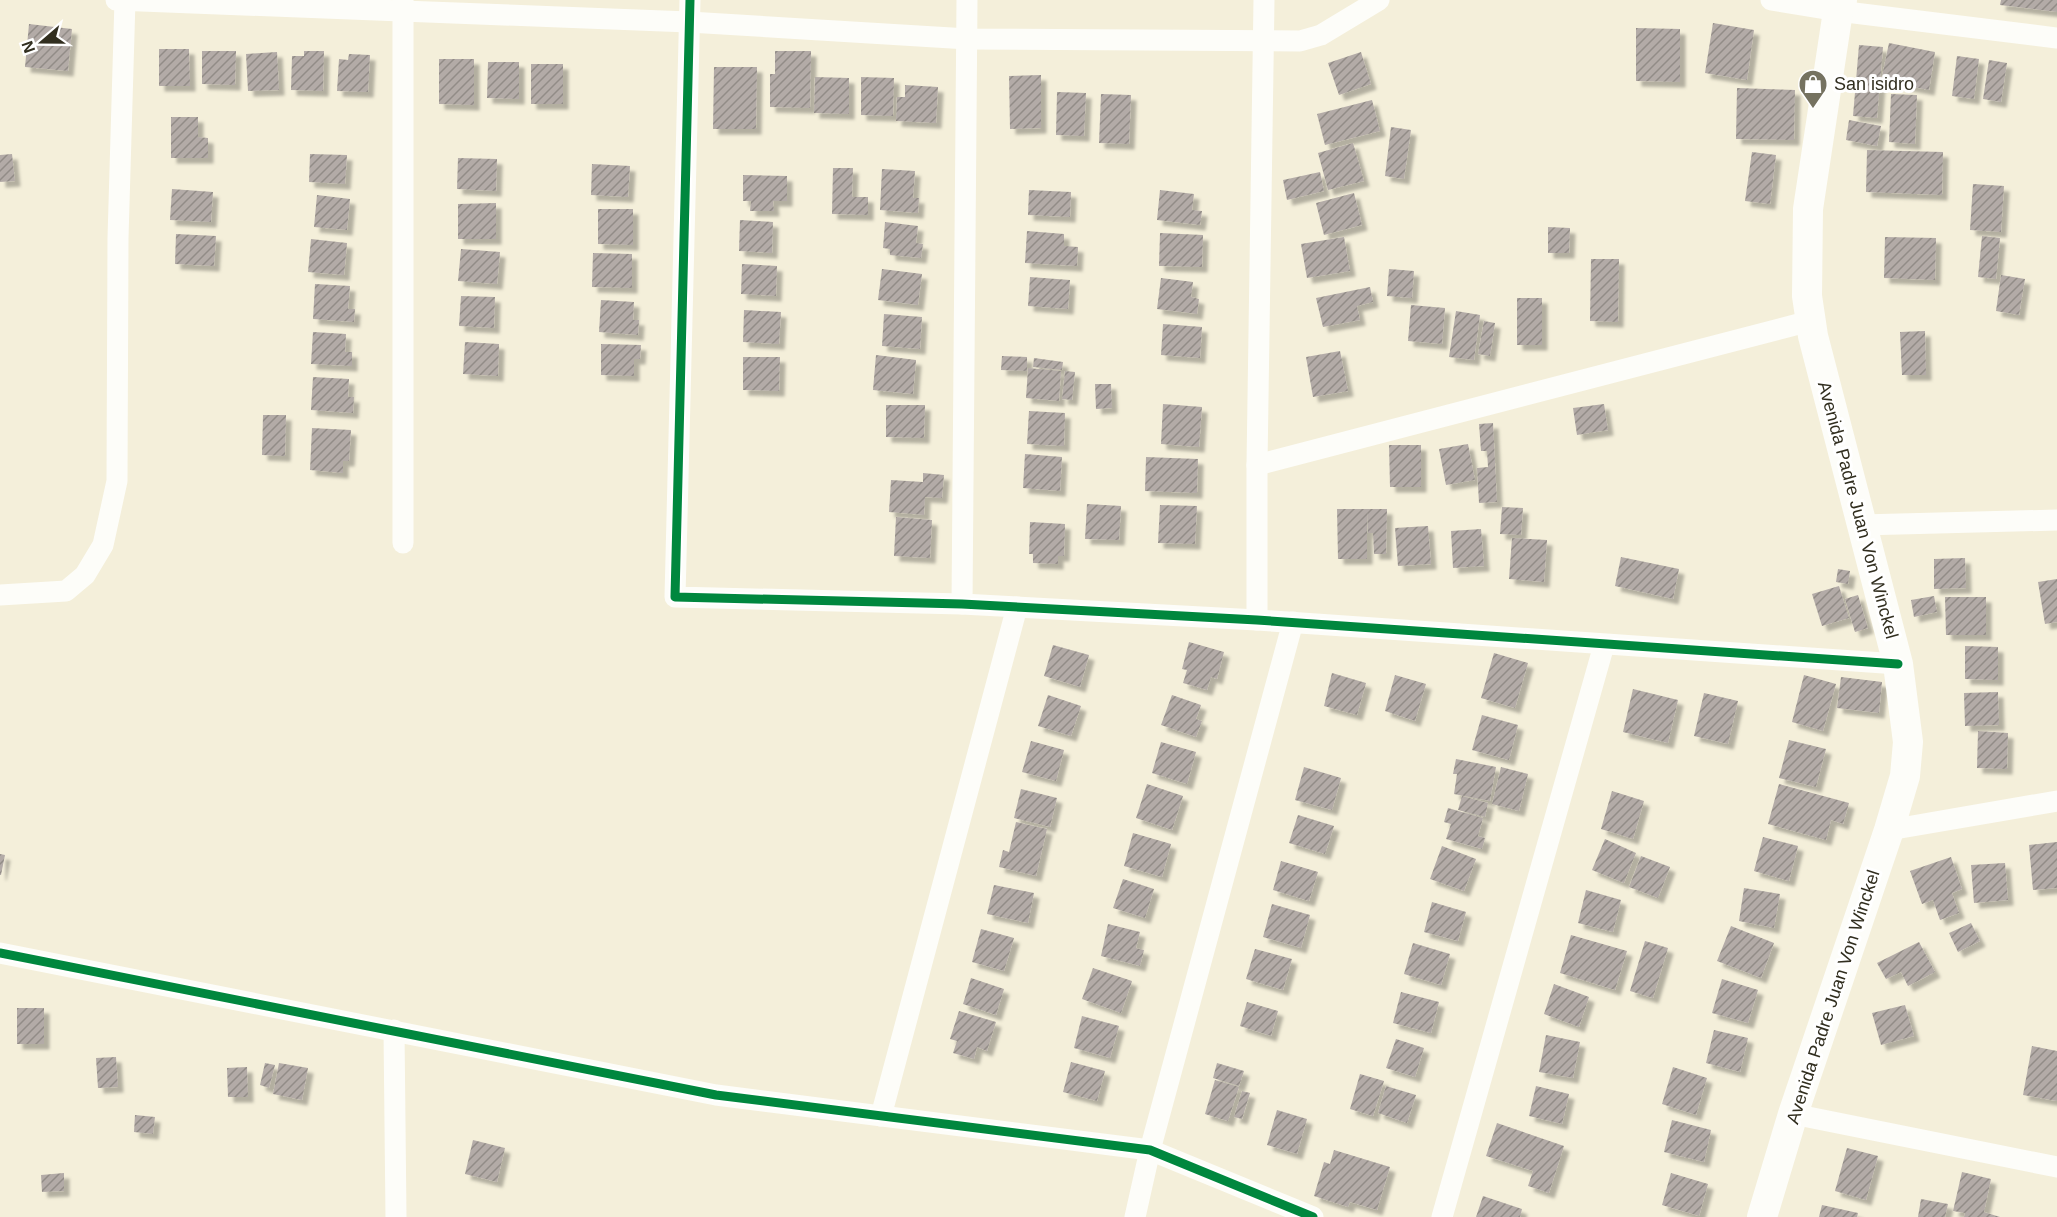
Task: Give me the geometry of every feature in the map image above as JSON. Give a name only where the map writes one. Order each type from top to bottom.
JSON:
[{"type":"main road","name":"Avenida Padre Juan Von Winckel","points":[[1762,1217],[1793,1114],[1889,830],[1905,776],[1908,742],[1898,664],[1813,336],[1807,296],[1808,209],[1840,5]]},
{"type":"street","points":[[116,0],[403,6],[968,39],[1264,41],[1300,41],[1321,35],[1379,0]]},
{"type":"street","points":[[0,595],[66,591],[85,575],[103,545],[117,481],[118,238],[125,0]]},
{"type":"street","points":[[690,0],[675,597],[962,604],[1257,620],[1898,664]]},
{"type":"street","points":[[962,604],[968,0]]},
{"type":"street","points":[[1257,620],[1264,0]]},
{"type":"street","points":[[1771,0],[1840,5],[2057,38]]},
{"type":"street","points":[[403,6],[403,543]]},
{"type":"street","points":[[1257,465],[1810,321]]},
{"type":"street","points":[[1861,525],[2057,520]]},
{"type":"street","points":[[881,1116],[1017,607]]},
{"type":"street","points":[[1135,1217],[1150,1150],[1293,622]]},
{"type":"street","points":[[1442,1217],[1604,645]]},
{"type":"street","points":[[1889,830],[2057,801]]},
{"type":"street","points":[[0,953],[717,1095],[1150,1150],[1313,1217]]},
{"type":"street","points":[[394,1030],[396,1217]]},
{"type":"street","points":[[1793,1114],[2057,1167]]},
{"type":"building","points":[[2001,0],[2057,0],[2057,12],[2000,5]]},
{"type":"building","points":[[1713,23],[1754,30],[1747,80],[1705,73]]},
{"type":"building","points":[[29,24],[72,29],[68,71],[25,67]]},
{"type":"building","points":[[1636,28],[1680,29],[1680,82],[1636,81]]},
{"type":"building","points":[[1889,43],[1935,52],[1929,90],[1881,81]]},
{"type":"building","points":[[1859,45],[1883,47],[1877,118],[1853,116]]},
{"type":"building","points":[[159,49],[189,49],[190,86],[159,86]]},
{"type":"building","points":[[202,51],[236,51],[235,85],[202,84]]},
{"type":"building","points":[[304,51],[324,51],[323,91],[291,90],[292,56],[304,56]]},
{"type":"building","points":[[775,51],[811,51],[810,108],[770,107],[770,74],[775,74]]},
{"type":"building","points":[[277,52],[279,90],[248,91],[246,54]]},
{"type":"building","points":[[1361,52],[1371,84],[1339,95],[1328,63]]},
{"type":"building","points":[[349,54],[370,55],[368,92],[337,91],[339,59],[348,60]]},
{"type":"building","points":[[1957,56],[1979,59],[1974,99],[1952,96]]},
{"type":"building","points":[[439,59],[474,59],[474,105],[439,104]]},
{"type":"building","points":[[1989,60],[2007,63],[2001,102],[1983,99]]},
{"type":"building","points":[[488,62],[519,62],[519,99],[487,98]]},
{"type":"building","points":[[531,64],[563,64],[563,104],[531,104]]},
{"type":"building","points":[[714,67],[757,67],[756,129],[713,129]]},
{"type":"building","points":[[1041,75],[1041,128],[1010,129],[1009,76]]},
{"type":"building","points":[[815,77],[849,78],[849,114],[814,113]]},
{"type":"building","points":[[861,77],[894,78],[893,116],[861,115]]},
{"type":"building","points":[[905,85],[938,87],[936,123],[896,121],[897,97],[905,97]]},
{"type":"building","points":[[1737,88],[1795,90],[1794,140],[1736,139]]},
{"type":"building","points":[[1057,92],[1086,93],[1084,136],[1056,135]]},
{"type":"building","points":[[1101,94],[1131,95],[1129,144],[1099,143]]},
{"type":"building","points":[[1891,94],[1917,95],[1915,144],[1889,142]]},
{"type":"building","points":[[1372,100],[1380,131],[1325,145],[1317,114]]},
{"type":"building","points":[[171,117],[198,117],[198,137],[208,138],[208,158],[171,158]]},
{"type":"building","points":[[1849,120],[1881,126],[1877,146],[1846,140]]},
{"type":"building","points":[[1391,127],[1411,130],[1404,179],[1385,176]]},
{"type":"building","points":[[1353,143],[1364,181],[1328,190],[1318,153]]},
{"type":"building","points":[[1867,150],[1943,152],[1942,195],[1866,192]]},
{"type":"building","points":[[1752,152],[1776,155],[1770,204],[1745,201]]},
{"type":"building","points":[[12,154],[15,181],[0,182],[0,155]]},
{"type":"building","points":[[310,154],[347,155],[345,184],[309,182]]},
{"type":"building","points":[[458,158],[497,159],[496,191],[457,189]]},
{"type":"building","points":[[592,164],[630,166],[628,197],[591,195]]},
{"type":"building","points":[[833,168],[853,168],[852,197],[868,197],[868,215],[832,214]]},
{"type":"building","points":[[882,169],[915,171],[913,198],[919,198],[918,213],[880,210]]},
{"type":"building","points":[[1320,172],[1324,191],[1287,200],[1283,180]]},
{"type":"building","points":[[743,175],[787,176],[787,201],[773,201],[774,211],[750,211],[751,201],[743,201]]},
{"type":"building","points":[[1973,184],[2004,186],[2001,232],[1970,230]]},
{"type":"building","points":[[172,189],[213,192],[211,222],[170,220]]},
{"type":"building","points":[[1029,190],[1071,192],[1070,217],[1028,215]]},
{"type":"building","points":[[1160,190],[1194,194],[1192,210],[1202,211],[1200,225],[1157,220]]},
{"type":"building","points":[[1354,193],[1362,225],[1324,235],[1316,203]]},
{"type":"building","points":[[317,195],[350,199],[347,230],[314,227]]},
{"type":"building","points":[[496,203],[496,239],[458,239],[458,204]]},
{"type":"building","points":[[598,209],[633,209],[633,245],[598,244]]},
{"type":"building","points":[[740,220],[773,222],[772,253],[739,251]]},
{"type":"building","points":[[885,222],[918,226],[916,243],[923,244],[921,258],[890,255],[890,249],[883,248]]},
{"type":"building","points":[[1548,227],[1570,228],[1569,253],[1548,253]]},
{"type":"building","points":[[1027,231],[1064,234],[1064,246],[1078,247],[1077,266],[1025,263]]},
{"type":"building","points":[[1160,233],[1203,235],[1202,267],[1159,266]]},
{"type":"building","points":[[176,234],[216,236],[214,266],[175,264]]},
{"type":"building","points":[[1982,236],[2000,238],[1996,279],[1978,277]]},
{"type":"building","points":[[1344,237],[1350,271],[1307,278],[1301,244]]},
{"type":"building","points":[[1885,237],[1936,238],[1935,280],[1884,278]]},
{"type":"building","points":[[311,239],[347,243],[344,275],[308,272]]},
{"type":"building","points":[[461,249],[500,252],[497,284],[458,281]]},
{"type":"building","points":[[593,253],[632,254],[632,288],[592,287]]},
{"type":"building","points":[[1591,259],[1619,259],[1618,322],[1590,321]]},
{"type":"building","points":[[742,264],[777,266],[776,296],[741,294]]},
{"type":"building","points":[[882,269],[922,274],[918,305],[878,300]]},
{"type":"building","points":[[1389,269],[1414,271],[1412,298],[1387,296]]},
{"type":"building","points":[[2001,275],[2025,279],[2019,315],[1996,311]]},
{"type":"building","points":[[1030,277],[1070,280],[1068,309],[1028,306]]},
{"type":"building","points":[[1161,278],[1193,282],[1191,297],[1199,299],[1197,314],[1157,309]]},
{"type":"building","points":[[315,284],[350,286],[348,309],[355,309],[354,322],[313,319]]},
{"type":"building","points":[[1370,287],[1373,302],[1357,306],[1360,320],[1323,327],[1316,298]]},
{"type":"building","points":[[461,296],[495,297],[494,328],[459,326]]},
{"type":"building","points":[[1517,298],[1542,298],[1542,345],[1517,345]]},
{"type":"building","points":[[601,300],[634,302],[633,320],[639,320],[638,335],[599,332]]},
{"type":"building","points":[[1411,305],[1445,308],[1442,344],[1408,341]]},
{"type":"building","points":[[744,310],[781,312],[779,344],[743,342]]},
{"type":"building","points":[[1456,311],[1480,315],[1474,360],[1449,357]]},
{"type":"building","points":[[884,314],[922,317],[920,349],[882,346]]},
{"type":"building","points":[[1484,321],[1495,323],[1490,356],[1478,354]]},
{"type":"building","points":[[1163,324],[1202,327],[1200,358],[1161,355]]},
{"type":"building","points":[[1925,331],[1926,375],[1902,375],[1900,332]]},
{"type":"building","points":[[313,332],[346,334],[345,352],[352,352],[352,366],[311,364]]},
{"type":"building","points":[[465,342],[499,344],[498,376],[463,374]]},
{"type":"building","points":[[601,344],[641,345],[640,359],[634,359],[634,376],[601,375]]},
{"type":"building","points":[[1340,351],[1348,391],[1313,397],[1306,357]]},
{"type":"building","points":[[876,355],[916,360],[913,394],[873,390]]},
{"type":"building","points":[[1002,356],[1027,357],[1027,371],[1001,370]]},
{"type":"building","points":[[743,357],[780,357],[779,391],[743,390]]},
{"type":"building","points":[[1034,358],[1063,362],[1062,370],[1033,367]]},
{"type":"building","points":[[1028,368],[1061,371],[1059,401],[1026,398]]},
{"type":"building","points":[[1065,371],[1075,372],[1072,400],[1062,399]]},
{"type":"building","points":[[313,377],[349,379],[348,397],[354,397],[353,413],[311,410]]},
{"type":"building","points":[[1095,384],[1111,384],[1112,408],[1096,409]]},
{"type":"building","points":[[1163,404],[1202,407],[1199,447],[1161,444]]},
{"type":"building","points":[[1604,404],[1608,430],[1577,435],[1573,408]]},
{"type":"building","points":[[886,405],[925,405],[924,438],[886,437]]},
{"type":"building","points":[[1029,411],[1065,413],[1064,446],[1027,444]]},
{"type":"building","points":[[263,415],[286,415],[285,456],[262,455]]},
{"type":"building","points":[[1493,423],[1497,502],[1479,503],[1477,468],[1488,467],[1487,451],[1481,451],[1479,424]]},
{"type":"building","points":[[312,428],[351,430],[349,461],[343,461],[343,473],[310,470]]},
{"type":"building","points":[[1468,444],[1475,480],[1446,485],[1439,449]]},
{"type":"building","points":[[1389,445],[1421,445],[1421,487],[1390,487]]},
{"type":"building","points":[[1025,454],[1062,457],[1060,491],[1023,488]]},
{"type":"building","points":[[1146,457],[1198,459],[1197,493],[1145,491]]},
{"type":"building","points":[[923,473],[944,475],[942,498],[925,497],[924,515],[889,512],[891,480],[923,482]]},
{"type":"building","points":[[1087,504],[1121,506],[1119,540],[1085,539]]},
{"type":"building","points":[[1160,505],[1197,506],[1195,544],[1158,543]]},
{"type":"building","points":[[1502,507],[1523,508],[1521,535],[1500,534]]},
{"type":"building","points":[[1337,509],[1387,509],[1386,554],[1374,554],[1373,533],[1368,533],[1367,512],[1367,559],[1338,559]]},
{"type":"building","points":[[896,517],[932,520],[930,558],[894,556]]},
{"type":"building","points":[[1030,522],[1065,524],[1064,556],[1058,556],[1058,564],[1033,563],[1033,554],[1029,554]]},
{"type":"building","points":[[1428,526],[1431,564],[1398,566],[1395,528]]},
{"type":"building","points":[[1481,529],[1484,566],[1453,568],[1451,531]]},
{"type":"building","points":[[1512,538],[1547,540],[1544,582],[1509,579]]},
{"type":"building","points":[[1621,557],[1679,569],[1673,599],[1615,586]]},
{"type":"building","points":[[1965,558],[1966,588],[1934,589],[1934,559]]},
{"type":"building","points":[[1838,569],[1850,571],[1848,584],[1836,582]]},
{"type":"building","points":[[2057,579],[2057,622],[2045,624],[2038,582]]},
{"type":"building","points":[[1839,586],[1849,618],[1822,626],[1812,594]]},
{"type":"building","points":[[1858,595],[1868,628],[1855,632],[1845,599]]},
{"type":"building","points":[[1934,596],[1937,612],[1914,617],[1911,600]]},
{"type":"building","points":[[1945,597],[1986,597],[1986,635],[1946,635]]},
{"type":"building","points":[[1189,642],[1224,652],[1217,679],[1211,677],[1207,690],[1183,683],[1187,670],[1182,669]]},
{"type":"building","points":[[1053,645],[1089,655],[1080,687],[1044,676]]},
{"type":"building","points":[[1965,646],[1998,647],[1998,680],[1965,679]]},
{"type":"building","points":[[1494,653],[1528,663],[1515,708],[1481,698]]},
{"type":"building","points":[[1332,673],[1366,683],[1357,715],[1324,706]]},
{"type":"building","points":[[1395,675],[1426,684],[1415,721],[1385,711]]},
{"type":"building","points":[[1804,675],[1836,684],[1823,731],[1792,722]]},
{"type":"building","points":[[1841,677],[1882,682],[1879,713],[1837,708]]},
{"type":"building","points":[[1633,689],[1678,700],[1668,743],[1623,732]]},
{"type":"building","points":[[1998,692],[1999,725],[1965,726],[1964,693]]},
{"type":"building","points":[[1704,693],[1738,701],[1728,744],[1694,736]]},
{"type":"building","points":[[1048,695],[1081,706],[1071,736],[1038,726]]},
{"type":"building","points":[[1172,695],[1201,705],[1196,719],[1202,721],[1196,737],[1161,725]]},
{"type":"building","points":[[1482,715],[1518,725],[1509,760],[1472,750]]},
{"type":"building","points":[[1978,731],[2008,733],[2007,769],[1977,768]]},
{"type":"building","points":[[1789,740],[1826,749],[1816,787],[1779,778]]},
{"type":"building","points":[[1031,741],[1064,750],[1056,781],[1022,772]]},
{"type":"building","points":[[1161,742],[1196,752],[1187,784],[1152,773]]},
{"type":"building","points":[[1456,759],[1496,767],[1490,801],[1454,794],[1457,774],[1453,774]]},
{"type":"building","points":[[1304,767],[1341,778],[1332,810],[1295,800]]},
{"type":"building","points":[[1501,767],[1528,774],[1519,811],[1492,804]]},
{"type":"building","points":[[1147,784],[1183,796],[1172,830],[1136,818]]},
{"type":"building","points":[[1779,784],[1849,803],[1843,824],[1831,820],[1826,840],[1768,824]]},
{"type":"building","points":[[1021,789],[1057,798],[1050,827],[1014,818]]},
{"type":"building","points":[[1612,791],[1644,801],[1633,839],[1601,829]]},
{"type":"building","points":[[1462,796],[1488,803],[1485,817],[1458,810]]},
{"type":"building","points":[[1448,808],[1483,818],[1478,836],[1485,838],[1482,849],[1446,839],[1451,824],[1444,822]]},
{"type":"building","points":[[1298,815],[1334,826],[1325,854],[1289,843]]},
{"type":"building","points":[[1016,822],[1047,829],[1036,876],[999,867],[1003,850],[1009,852]]},
{"type":"building","points":[[1133,833],[1171,844],[1162,877],[1124,866]]},
{"type":"building","points":[[1763,837],[1798,846],[1789,881],[1754,871]]},
{"type":"building","points":[[1605,839],[1636,853],[1624,883],[1592,870]]},
{"type":"building","points":[[2057,842],[2057,888],[2033,890],[2029,845]]},
{"type":"building","points":[[1442,846],[1476,859],[1464,891],[1430,879]]},
{"type":"building","points":[[0,854],[5,855],[1,875],[0,875]]},
{"type":"building","points":[[1641,856],[1670,867],[1658,898],[1629,887]]},
{"type":"building","points":[[1951,857],[1962,889],[1952,893],[1959,913],[1940,920],[1933,900],[1922,904],[1910,871]]},
{"type":"building","points":[[1281,861],[1318,872],[1309,901],[1273,890]]},
{"type":"building","points":[[2005,863],[2008,900],[1974,903],[1971,865]]},
{"type":"building","points":[[1123,879],[1154,889],[1145,918],[1113,908]]},
{"type":"building","points":[[994,885],[1034,893],[1028,923],[987,914]]},
{"type":"building","points":[[1744,888],[1780,894],[1774,928],[1739,921]]},
{"type":"building","points":[[1586,890],[1621,900],[1613,932],[1578,923]]},
{"type":"building","points":[[1432,902],[1466,912],[1458,941],[1424,932]]},
{"type":"building","points":[[1272,904],[1310,915],[1301,948],[1263,937]]},
{"type":"building","points":[[1971,923],[1980,941],[1958,952],[1949,933]]},
{"type":"building","points":[[1108,924],[1140,932],[1136,948],[1144,950],[1140,966],[1101,956]]},
{"type":"building","points":[[1731,926],[1774,943],[1761,978],[1717,961]]},
{"type":"building","points":[[981,929],[1014,938],[1004,971],[972,962]]},
{"type":"building","points":[[1571,935],[1627,951],[1615,990],[1560,973]]},
{"type":"building","points":[[1645,941],[1668,948],[1653,998],[1630,991]]},
{"type":"building","points":[[1919,942],[1935,972],[1908,986],[1901,972],[1886,979],[1877,963]]},
{"type":"building","points":[[1413,943],[1450,954],[1441,985],[1404,974]]},
{"type":"building","points":[[1255,949],[1292,959],[1283,990],[1246,979]]},
{"type":"building","points":[[1093,968],[1132,981],[1121,1013],[1082,999]]},
{"type":"building","points":[[971,978],[1004,989],[996,1015],[963,1004]]},
{"type":"building","points":[[1722,979],[1758,990],[1748,1023],[1712,1013]]},
{"type":"building","points":[[1554,984],[1589,997],[1579,1027],[1544,1014]]},
{"type":"building","points":[[1401,992],[1439,1002],[1431,1033],[1393,1023]]},
{"type":"building","points":[[1247,1002],[1278,1011],[1271,1036],[1240,1026]]},
{"type":"building","points":[[1905,1005],[1914,1036],[1881,1045],[1872,1013]]},
{"type":"building","points":[[17,1008],[44,1008],[44,1044],[17,1044]]},
{"type":"building","points":[[959,1011],[996,1022],[987,1051],[977,1047],[974,1059],[953,1053],[957,1041],[950,1039]]},
{"type":"building","points":[[1082,1016],[1119,1026],[1110,1058],[1074,1048]]},
{"type":"building","points":[[1714,1030],[1748,1038],[1740,1072],[1706,1063]]},
{"type":"building","points":[[1546,1035],[1580,1042],[1573,1078],[1539,1072]]},
{"type":"building","points":[[1396,1039],[1424,1048],[1415,1077],[1386,1068]]},
{"type":"building","points":[[2032,1046],[2057,1051],[2057,1101],[2023,1095]]},
{"type":"building","points":[[116,1057],[118,1087],[98,1088],[96,1058]]},
{"type":"building","points":[[1071,1062],[1105,1071],[1097,1101],[1063,1092]]},
{"type":"building","points":[[265,1063],[275,1065],[269,1088],[260,1085]]},
{"type":"building","points":[[279,1063],[308,1068],[302,1100],[273,1094]]},
{"type":"building","points":[[1217,1063],[1244,1071],[1239,1086],[1213,1078]]},
{"type":"building","points":[[247,1067],[248,1097],[228,1097],[227,1068]]},
{"type":"building","points":[[1673,1067],[1707,1078],[1696,1115],[1662,1104]]},
{"type":"building","points":[[1360,1074],[1384,1081],[1373,1116],[1350,1109]]},
{"type":"building","points":[[1215,1080],[1239,1087],[1228,1121],[1205,1114]]},
{"type":"building","points":[[1386,1086],[1416,1095],[1407,1123],[1378,1113]]},
{"type":"building","points":[[1536,1086],[1569,1094],[1562,1124],[1529,1116]]},
{"type":"building","points":[[1242,1091],[1250,1093],[1242,1119],[1234,1117]]},
{"type":"building","points":[[1277,1110],[1307,1119],[1297,1154],[1267,1145]]},
{"type":"building","points":[[135,1115],[155,1117],[153,1134],[134,1132]]},
{"type":"building","points":[[1672,1120],[1711,1130],[1704,1162],[1664,1152]]},
{"type":"building","points":[[1497,1123],[1564,1146],[1549,1193],[1528,1186],[1533,1171],[1486,1156]]},
{"type":"building","points":[[473,1140],[505,1148],[497,1182],[465,1174]]},
{"type":"building","points":[[1847,1148],[1878,1156],[1866,1200],[1835,1191]]},
{"type":"building","points":[[1334,1150],[1390,1167],[1377,1210],[1350,1202],[1348,1207],[1314,1196],[1324,1162],[1330,1164]]},
{"type":"building","points":[[1962,1172],[1991,1179],[1984,1212],[2000,1217],[1964,1217],[1965,1213],[1953,1211]]},
{"type":"building","points":[[64,1173],[64,1191],[42,1192],[41,1175]]},
{"type":"building","points":[[1671,1173],[1708,1184],[1699,1216],[1662,1205]]},
{"type":"building","points":[[1483,1196],[1522,1209],[1520,1217],[1476,1217]]},
{"type":"building","points":[[1921,1199],[1948,1204],[1945,1217],[1918,1217]]},
{"type":"building","points":[[1822,1205],[1858,1213],[1857,1217],[1819,1217]]},
{"type":"cycle path","points":[[690,0],[675,597],[962,604],[1257,620],[1898,664]]},
{"type":"cycle path","points":[[0,953],[716,1095],[1150,1150],[1313,1217]]},
{"type":"place","name":"San isidro","points":[[1813,110]]}]
